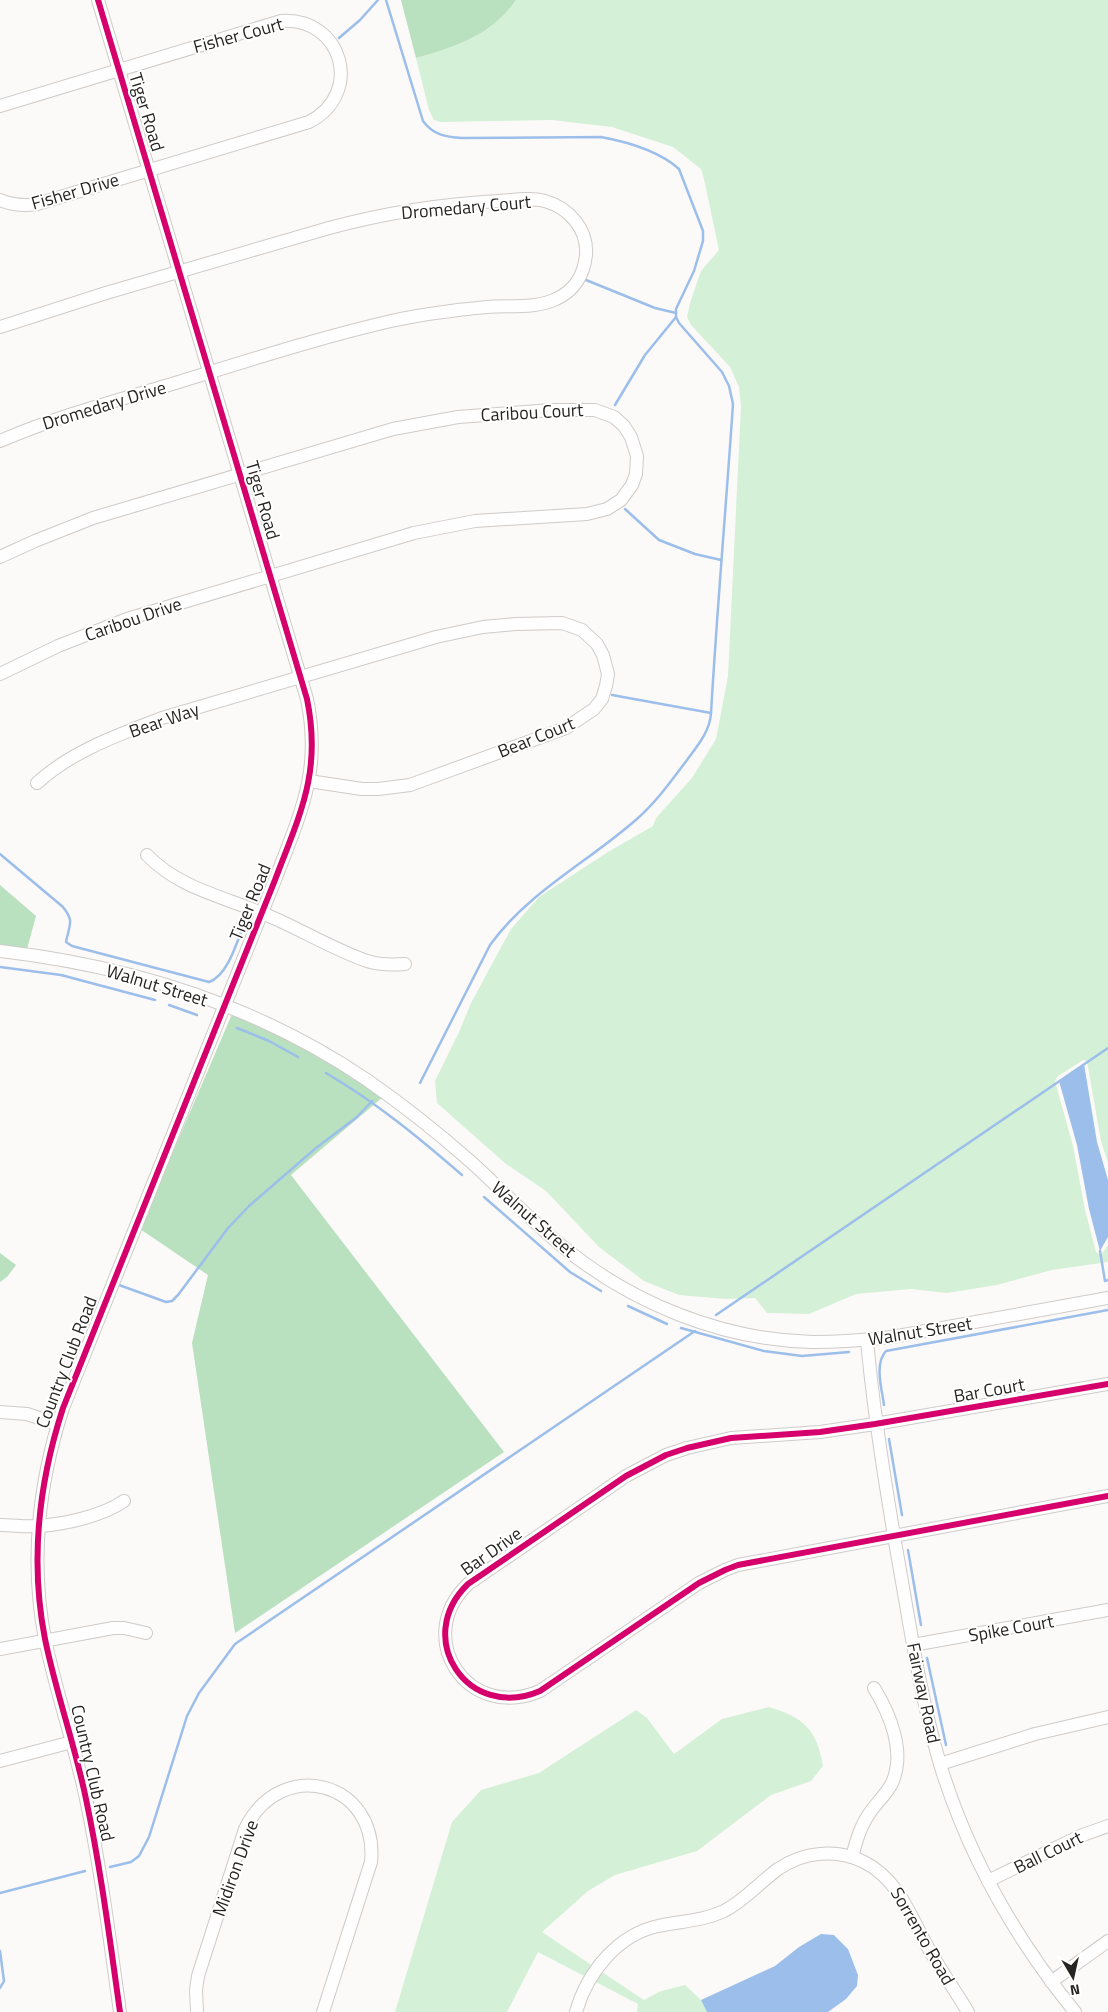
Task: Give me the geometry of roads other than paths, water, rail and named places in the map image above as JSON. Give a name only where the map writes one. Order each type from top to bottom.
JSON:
[{"type":"street","name":"Tiger Road","points":[[98,0],[300,676],[311,724],[312,748],[306,798],[225,1006]]},
{"type":"street","name":"Fisher Court","points":[[119,70],[248,30],[289,21],[304,23],[324,35],[335,48],[340,61],[341,77],[337,94],[329,108],[316,119],[149,170]]},
{"type":"street","points":[[0,106],[119,70]]},
{"type":"street","name":"Fisher Drive","points":[[0,200],[18,205],[38,204],[149,170]]},
{"type":"street","name":"Dromedary Court","points":[[179,272],[358,220],[434,206],[485,201],[538,200],[556,205],[571,216],[584,238],[585,262],[578,280],[567,294],[555,300],[538,305],[456,310],[398,320],[348,332],[210,373]]},
{"type":"street","points":[[0,327],[179,272]]},
{"type":"street","name":"Dromedary Drive","points":[[0,441],[62,417],[210,373]]},
{"type":"street","name":"Caribou Court","points":[[240,475],[393,430],[458,417],[494,413],[595,410],[608,414],[619,422],[628,432],[634,444],[637,462],[636,474],[632,485],[621,500],[607,509],[587,514],[509,518],[443,526],[270,575]]},
{"type":"street","points":[[0,557],[93,518],[240,475]]},
{"type":"street","name":"Caribou Drive","points":[[0,674],[67,642],[127,619],[270,575]]},
{"type":"street","name":"Bear Court","points":[[300,676],[452,633],[515,624],[557,622],[573,626],[590,636],[603,655],[608,674],[602,699],[594,709],[566,728],[426,780],[406,786],[378,789],[362,789],[309,781]]},
{"type":"street","name":"Bear Way","points":[[37,783],[52,769],[78,754],[119,735],[162,718],[300,676]]},
{"type":"street","points":[[147,855],[158,867],[176,879],[262,913],[366,960],[390,965],[406,964]]},
{"type":"street","name":"Walnut Street","points":[[0,951],[73,962],[150,980],[225,1006],[296,1039],[335,1060],[392,1098],[446,1140],[563,1247],[627,1290],[682,1315],[739,1332],[774,1338],[810,1342],[867,1340],[1108,1298]]},
{"type":"street","name":"Country Club Road","points":[[120,2012],[96,1850],[72,1742],[45,1640],[38,1572],[39,1526],[45,1474],[57,1424],[225,1006]]},
{"type":"street","name":"Fairway Road","points":[[867,1340],[875,1424],[894,1536],[928,1718],[940,1764],[964,1828],[988,1881],[1022,1940],[1050,1982],[1075,2012]]},
{"type":"street","name":"Bar Court","points":[[875,1424],[1108,1384]]},
{"type":"street","points":[[0,1412],[27,1414],[57,1424]]},
{"type":"street","name":"Bar Drive","points":[[875,1424],[820,1432],[731,1438],[709,1442],[666,1455],[646,1464],[594,1497],[468,1584],[458,1596],[447,1617],[445,1633],[447,1649],[450,1660],[460,1676],[477,1689],[490,1695],[505,1698],[526,1696],[540,1691],[699,1583],[724,1570],[750,1561],[894,1536]]},
{"type":"street","points":[[894,1536],[1108,1496]]},
{"type":"street","points":[[0,1525],[39,1526],[94,1516],[124,1501]]},
{"type":"street","name":"Spike Court","points":[[914,1645],[1108,1610]]},
{"type":"street","points":[[0,1649],[113,1628],[124,1628],[146,1633]]},
{"type":"street","points":[[852,1857],[862,1826],[869,1813],[887,1791],[896,1768],[896,1751],[890,1716],[874,1688]]},
{"type":"street","points":[[940,1764],[1049,1730],[1108,1717]]},
{"type":"street","points":[[0,1761],[72,1742]]},
{"type":"street","name":"Midiron Drive","points":[[197,2012],[196,1990],[198,1976],[245,1829],[262,1804],[277,1793],[288,1788],[308,1786],[333,1791],[350,1801],[362,1817],[371,1842],[371,1862],[322,2012]]},
{"type":"street","name":"Ball Court","points":[[988,1881],[1080,1836],[1108,1826]]},
{"type":"street","name":"Sorrento Road","points":[[576,2012],[579,2002],[597,1968],[613,1950],[634,1935],[654,1927],[697,1920],[718,1914],[742,1901],[777,1870],[804,1856],[823,1854],[852,1857],[874,1868],[890,1881],[902,1898],[929,1950],[968,2012]]},
{"type":"street","points":[[1050,1982],[1108,1941]]},
{"type":"water","points":[[1084,1064],[1097,1142],[1108,1180],[1108,1237],[1100,1251],[1089,1209],[1077,1145],[1059,1081]]},
{"type":"water","points":[[821,1934],[834,1935],[848,1949],[858,1975],[857,1986],[846,1999],[828,2012],[707,2012],[701,2000],[775,1966],[799,1947]]},
{"type":"waterway","points":[[339,38],[360,20],[378,0]]},
{"type":"waterway","points":[[386,0],[423,121],[436,132],[445,136],[462,138],[601,137],[653,152],[679,169],[703,231],[703,241],[694,271],[676,309],[676,317],[679,323],[722,372],[729,386],[733,404],[711,713],[706,732],[670,783],[638,818],[541,893],[505,926],[490,945],[420,1083]]},
{"type":"waterway","points":[[586,280],[655,308],[676,313]]},
{"type":"waterway","points":[[615,405],[645,355],[676,317]]},
{"type":"waterway","points":[[625,509],[659,540],[695,554],[721,560]]},
{"type":"waterway","points":[[612,695],[711,713]]},
{"type":"waterway","points":[[0,854],[67,912],[70,927],[66,942],[72,946],[209,982],[216,978],[227,964],[246,919]]},
{"type":"waterway","points":[[0,967],[61,975],[155,1000]]},
{"type":"waterway","points":[[169,1005],[197,1015]]},
{"type":"waterway","points":[[237,1028],[269,1041],[298,1057]]},
{"type":"waterway","points":[[716,1315],[1108,1048]]},
{"type":"waterway","points":[[326,1073],[363,1096],[397,1121],[462,1175]]},
{"type":"waterway","points":[[119,1285],[166,1302],[172,1301],[228,1228],[249,1206],[316,1148],[357,1117],[372,1101]]},
{"type":"waterway","points":[[484,1197],[570,1272],[601,1291]]},
{"type":"waterway","points":[[1100,1251],[1105,1281],[1108,1280]]},
{"type":"waterway","points":[[628,1306],[667,1324]]},
{"type":"waterway","points":[[884,1405],[880,1363],[886,1351],[1108,1310]]},
{"type":"waterway","points":[[681,1328],[764,1351],[802,1356],[849,1352]]},
{"type":"waterway","points":[[110,1867],[131,1862],[139,1856],[149,1837],[187,1716],[199,1693],[235,1644],[695,1331]]},
{"type":"waterway","points":[[889,1439],[902,1515]]},
{"type":"waterway","points":[[908,1550],[921,1625]]},
{"type":"waterway","points":[[927,1658],[946,1745]]},
{"type":"waterway","points":[[0,1893],[85,1871]]},
{"type":"waterway","points":[[0,1951],[4,1981],[0,1988]]}]
